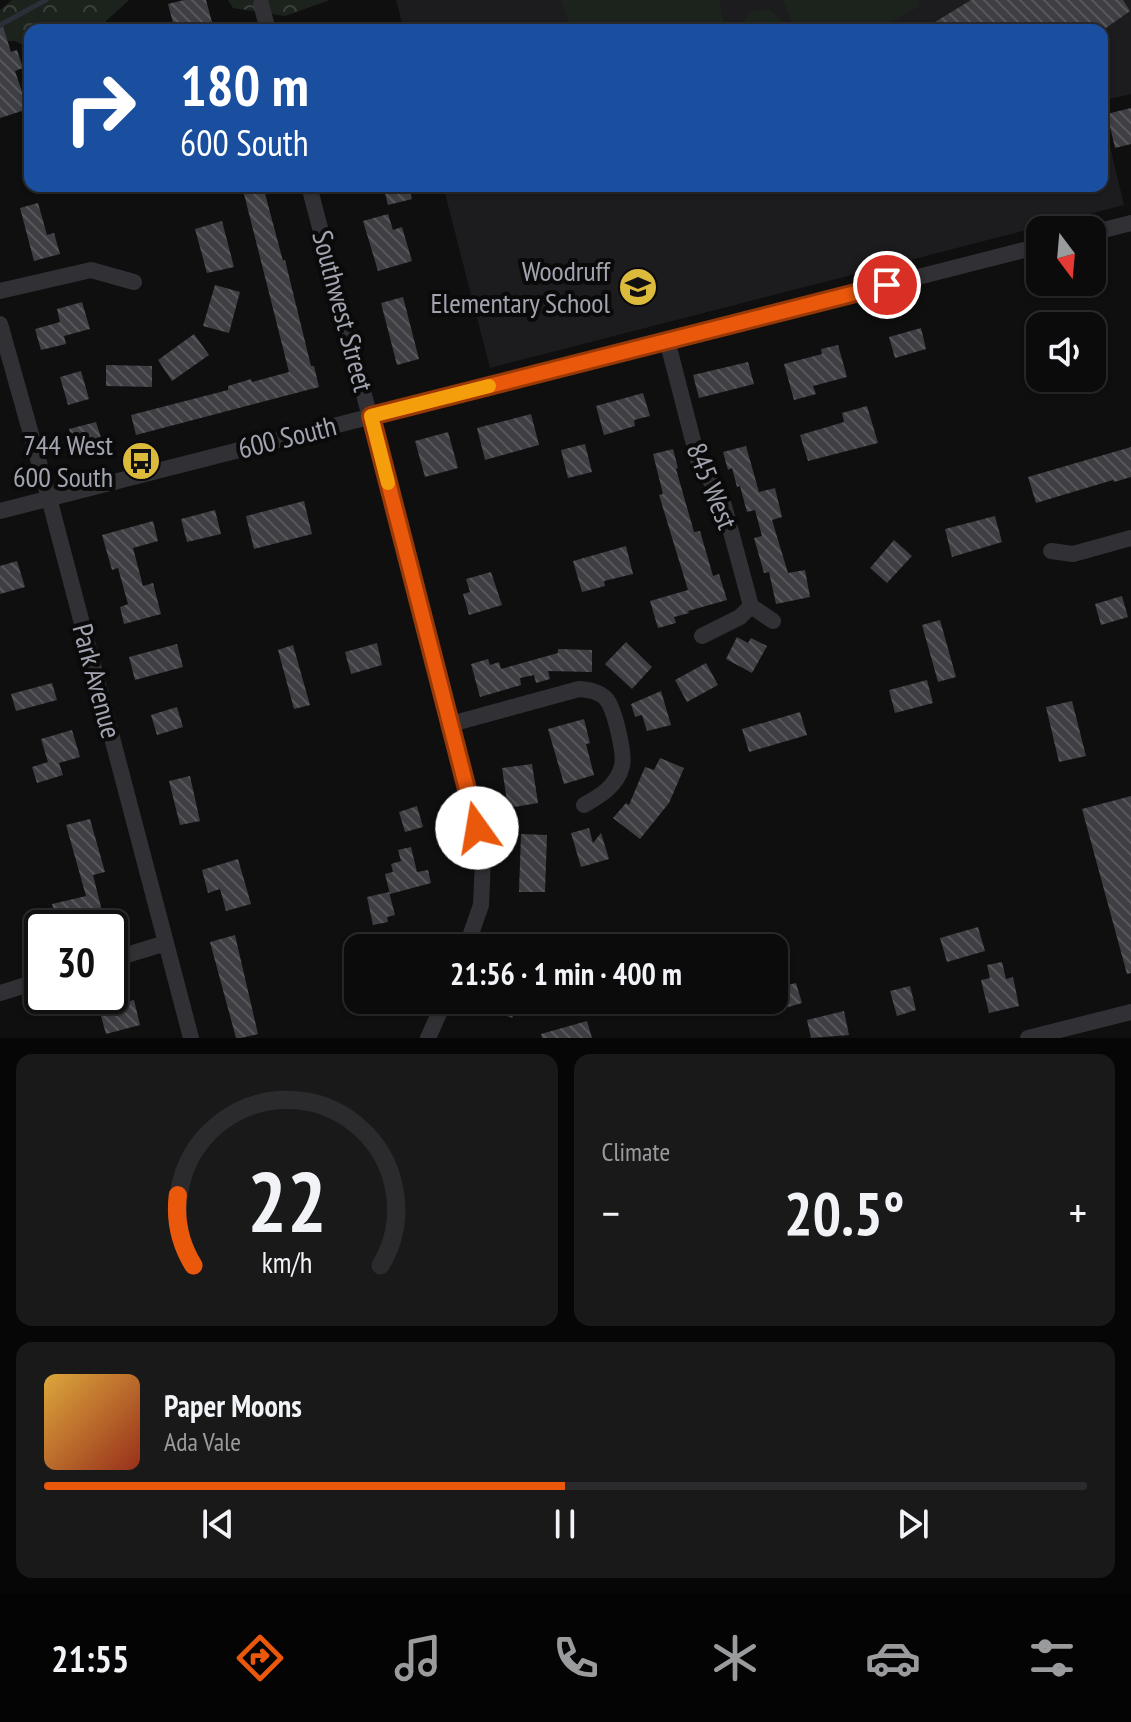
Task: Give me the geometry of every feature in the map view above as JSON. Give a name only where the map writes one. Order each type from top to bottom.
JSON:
[{"type":"street","points":[[261,4],[266,24]]},
{"type":"street","name":"Southwest Street","points":[[311,192],[451,724],[483,858],[481,905],[471,934]]},
{"type":"street","points":[[1106,229],[1131,223]]},
{"type":"street","name":"600 South","points":[[0,511],[1026,250]]},
{"type":"street","points":[[0,291],[91,270],[134,282]]},
{"type":"street","name":"Park Avenue","points":[[0,324],[191,1038]]},
{"type":"street","name":"845 West","points":[[667,340],[698,460],[723,502],[751,606]]},
{"type":"street","points":[[1051,551],[1073,554],[1131,538]]},
{"type":"street","points":[[702,636],[740,617],[751,606],[773,621]]},
{"type":"street","points":[[451,724],[579,689],[593,690],[606,698],[611,710],[623,753],[622,766],[603,795],[584,805]]},
{"type":"street","points":[[128,955],[166,943]]},
{"type":"street","points":[[0,993],[24,986]]},
{"type":"street","points":[[1028,1038],[1069,1033],[1131,1012]]},
{"type":"street","points":[[428,1038],[439,1014]]},
{"type":"shaded area","points":[[396,0],[1131,0],[1131,94],[1108,100],[1108,24],[402,24]]},
{"type":"shaded area","name":"Woodruff Elementary School","points":[[1108,138],[1124,205],[1081,216],[1026,216],[1026,230],[490,368],[445,192],[1108,192]]},
{"type":"green space","points":[[12,0],[129,0],[103,24],[24,24],[24,46],[15,41],[0,41],[0,10]]},
{"type":"green space","points":[[228,0],[330,0],[285,16],[233,8]]},
{"type":"green space","points":[[561,0],[719,0],[725,24],[569,24]]},
{"type":"green space","points":[[783,0],[918,0],[920,6],[888,24],[793,24]]},
{"type":"green space","points":[[769,9],[786,24],[742,24],[750,12]]},
{"type":"building","points":[[206,0],[212,24],[173,24],[168,4]]},
{"type":"building","points":[[971,0],[1123,0],[1130,11],[1108,26],[1108,24],[932,24]]},
{"type":"building","points":[[3,27],[11,52],[17,50],[23,68],[15,71],[24,97],[24,110],[0,118],[0,28]]},
{"type":"building","points":[[1131,108],[1131,144],[1115,148],[1108,114]]},
{"type":"building","points":[[244,192],[265,192],[319,387],[136,435],[131,415],[228,390],[228,386],[251,379],[252,382],[289,372]]},
{"type":"building","points":[[385,192],[410,192],[412,199],[388,205]]},
{"type":"building","points":[[38,203],[47,235],[54,233],[60,254],[34,261],[20,208]]},
{"type":"building","points":[[388,214],[393,230],[402,227],[412,261],[378,271],[363,221]]},
{"type":"building","points":[[222,221],[234,267],[207,273],[195,229]]},
{"type":"building","points":[[215,285],[240,292],[229,333],[203,326]]},
{"type":"building","points":[[403,297],[419,359],[397,365],[381,303]]},
{"type":"building","points":[[82,302],[90,329],[64,336],[66,344],[41,350],[35,329],[60,322],[57,309]]},
{"type":"building","points":[[921,328],[926,349],[895,358],[889,337]]},
{"type":"building","points":[[194,334],[209,355],[172,381],[158,360]]},
{"type":"building","points":[[838,345],[847,377],[813,386],[816,394],[794,400],[784,364],[822,354],[821,349]]},
{"type":"building","points":[[748,362],[754,384],[699,398],[693,375]]},
{"type":"building","points":[[106,365],[152,366],[152,387],[106,386]]},
{"type":"building","points":[[81,371],[89,399],[68,405],[60,377]]},
{"type":"building","points":[[643,393],[650,416],[634,420],[635,426],[604,435],[596,406]]},
{"type":"building","points":[[867,406],[878,443],[808,461],[800,435],[844,422],[842,413]]},
{"type":"building","points":[[531,414],[539,445],[485,460],[477,428]]},
{"type":"building","points":[[96,422],[103,444],[75,451],[69,429]]},
{"type":"building","points":[[448,432],[458,468],[425,477],[415,441]]},
{"type":"building","points":[[585,444],[592,472],[568,478],[561,450]]},
{"type":"building","points":[[746,446],[759,492],[775,488],[782,517],[772,520],[788,573],[805,570],[810,597],[776,604],[769,572],[764,573],[754,538],[762,536],[755,510],[747,512],[740,486],[737,487],[732,468],[728,470],[723,452]]},
{"type":"building","points":[[1131,447],[1131,477],[1036,503],[1028,477]]},
{"type":"building","points":[[673,449],[694,532],[700,531],[713,576],[719,574],[727,600],[688,611],[674,617],[676,623],[658,628],[650,601],[688,590],[659,495],[663,494],[653,454]]},
{"type":"building","points":[[304,501],[312,534],[254,549],[246,516]]},
{"type":"building","points":[[215,510],[221,534],[187,542],[181,519]]},
{"type":"building","points":[[995,516],[1002,542],[952,557],[945,529]]},
{"type":"building","points":[[153,521],[158,541],[133,548],[143,586],[153,583],[161,614],[124,624],[120,607],[128,604],[118,568],[112,570],[102,535]]},
{"type":"building","points":[[894,540],[912,556],[887,583],[870,568]]},
{"type":"building","points":[[626,546],[633,574],[604,581],[605,586],[582,592],[573,561]]},
{"type":"building","points":[[17,561],[25,587],[0,594],[0,566]]},
{"type":"building","points":[[491,572],[502,605],[469,615],[463,594],[470,592],[466,579]]},
{"type":"building","points":[[1122,596],[1128,617],[1101,625],[1095,604]]},
{"type":"building","points":[[940,620],[956,677],[938,682],[922,625]]},
{"type":"building","points":[[737,637],[748,643],[751,638],[767,646],[752,673],[726,659]]},
{"type":"building","points":[[626,642],[652,667],[632,689],[605,664]]},
{"type":"building","points":[[377,643],[382,665],[351,674],[345,652]]},
{"type":"building","points":[[177,644],[183,667],[135,680],[129,657]]},
{"type":"building","points":[[293,645],[310,705],[294,709],[278,650]]},
{"type":"building","points":[[558,649],[592,650],[592,672],[548,671],[550,679],[536,683],[534,675],[520,678],[521,685],[480,697],[471,664],[488,659],[490,665],[499,662],[501,669],[558,653]]},
{"type":"building","points":[[706,663],[718,685],[687,702],[675,680]]},
{"type":"building","points":[[927,680],[933,703],[895,713],[889,690]]},
{"type":"building","points":[[52,683],[57,700],[16,711],[11,694]]},
{"type":"building","points":[[661,691],[671,725],[647,731],[642,715],[635,717],[631,704]]},
{"type":"building","points":[[1072,701],[1086,756],[1059,762],[1046,707]]},
{"type":"building","points":[[177,707],[183,727],[157,735],[151,715]]},
{"type":"building","points":[[800,712],[807,735],[749,752],[742,729]]},
{"type":"building","points":[[584,719],[590,743],[586,744],[594,775],[564,784],[548,729]]},
{"type":"building","points":[[72,730],[80,757],[59,763],[63,775],[37,783],[32,767],[48,762],[41,739]]},
{"type":"building","points":[[660,758],[684,768],[669,803],[640,839],[613,818],[626,803],[629,805],[645,767],[654,770]]},
{"type":"building","points":[[532,764],[538,803],[508,808],[502,768]]},
{"type":"building","points":[[190,776],[200,821],[180,825],[169,781]]},
{"type":"building","points":[[1131,796],[1131,973],[1127,974],[1082,809]]},
{"type":"building","points":[[417,806],[423,827],[405,832],[399,812]]},
{"type":"building","points":[[90,819],[105,872],[93,875],[102,910],[54,910],[52,904],[86,896],[66,825]]},
{"type":"building","points":[[589,828],[593,843],[601,833],[609,859],[581,867],[571,833]]},
{"type":"building","points":[[521,834],[547,835],[545,892],[519,892]]},
{"type":"building","points":[[411,847],[417,872],[428,870],[431,883],[390,894],[385,874],[393,872],[391,864],[401,861],[398,850]]},
{"type":"building","points":[[238,859],[251,904],[226,911],[220,889],[208,893],[202,870]]},
{"type":"building","points":[[389,892],[395,915],[387,917],[388,922],[373,925],[367,897]]},
{"type":"building","points":[[978,927],[985,951],[947,962],[940,938]]},
{"type":"building","points":[[235,935],[258,1034],[241,1038],[236,1038],[210,942]]},
{"type":"building","points":[[1002,962],[1006,979],[1013,977],[1019,1006],[989,1013],[981,980],[990,978],[987,965]]},
{"type":"building","points":[[796,983],[802,1003],[788,1007],[788,985]]},
{"type":"building","points":[[910,986],[916,1010],[897,1016],[890,991]]},
{"type":"building","points":[[134,1000],[140,1025],[106,1034],[100,1014],[128,1014],[128,1002]]},
{"type":"building","points":[[844,1011],[849,1035],[811,1038],[807,1020]]},
{"type":"building","points":[[587,1021],[592,1038],[542,1038],[541,1034]]},
{"type":"waterway","points":[[0,25],[46,0]]},
{"type":"slow traffic","points":[[388,483],[371,416],[489,386]]},
{"type":"place","name":"Woodruff Elementary School","points":[[638,287]]},
{"type":"place","name":"744 West 600 South","points":[[141,461]]},
{"type":"route","points":[[477,828],[371,416],[887,285]]}]
